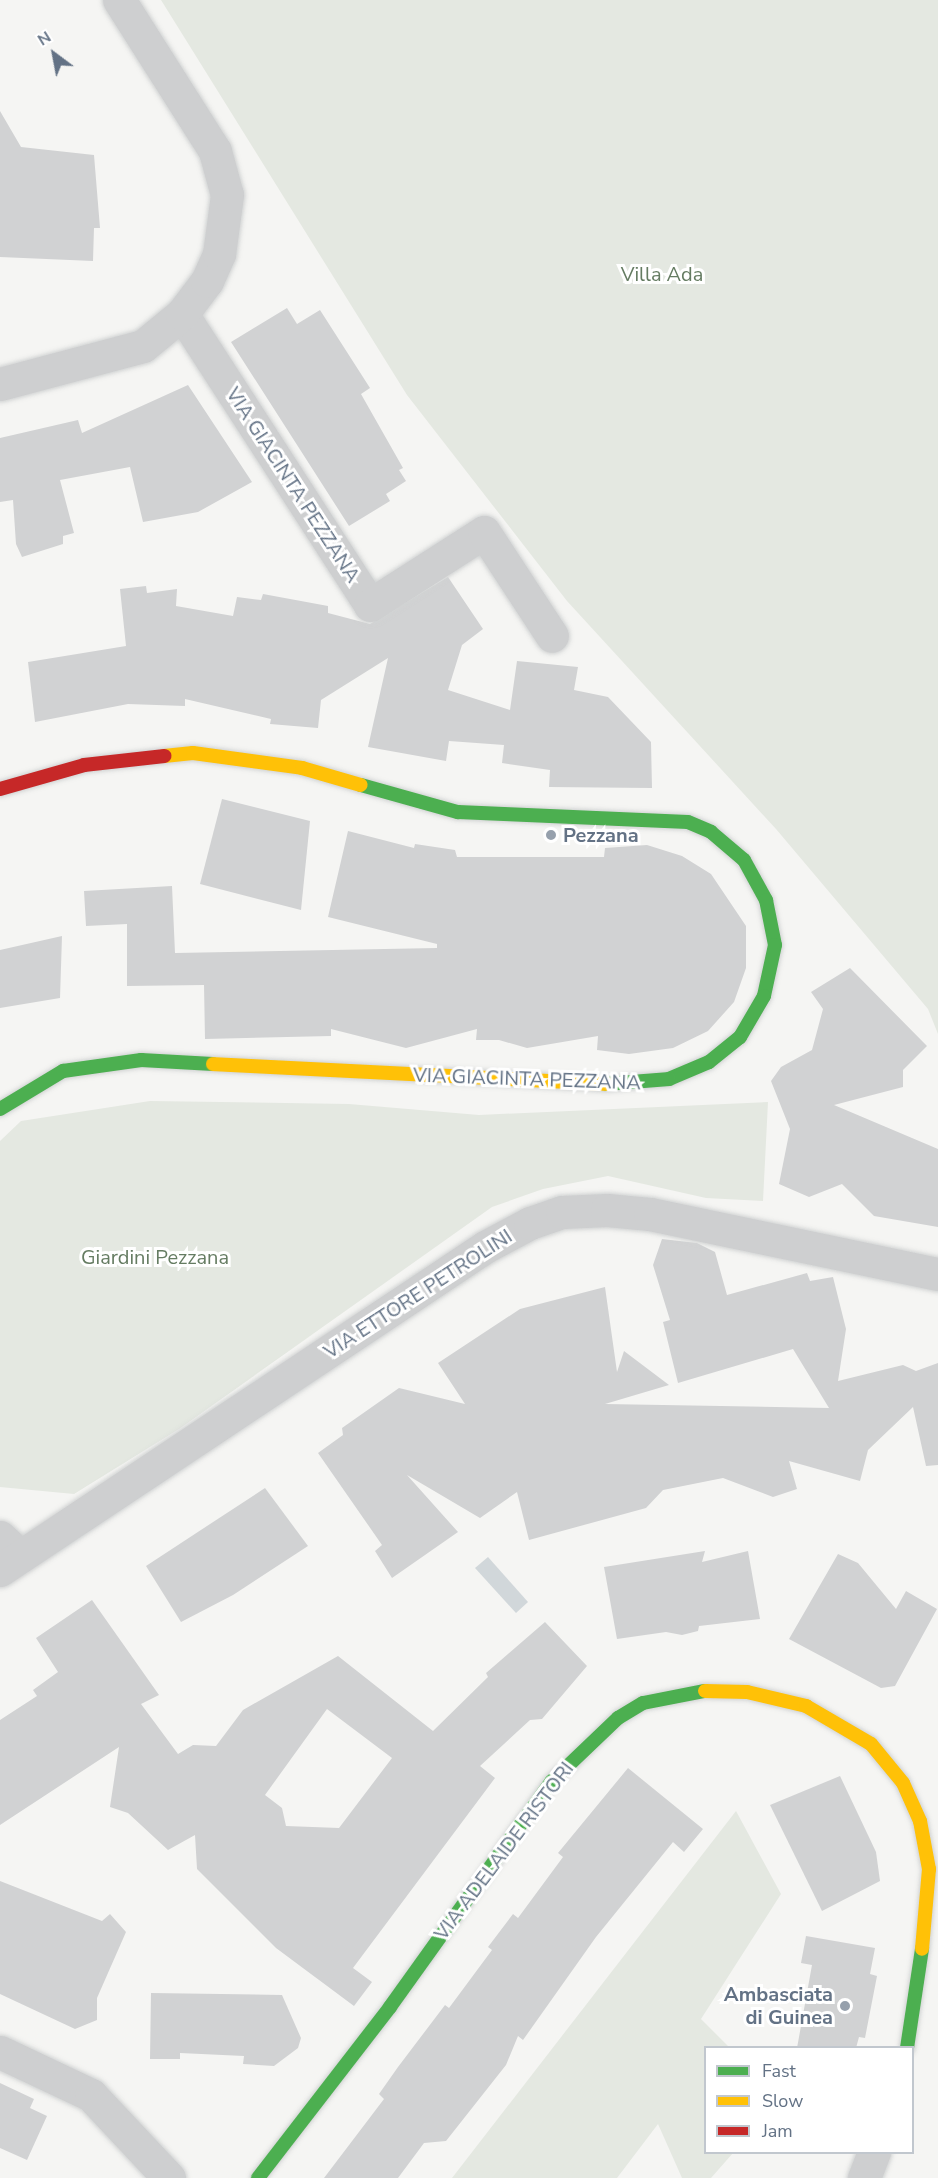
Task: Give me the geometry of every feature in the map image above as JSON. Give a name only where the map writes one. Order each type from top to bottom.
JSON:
[{"type":"street","points":[[0,384],[143,346],[182,314],[207,281],[219,254],[227,218],[226,187],[204,128],[119,0]]},
{"type":"street","name":"VIA GIACINTA PEZZANA","points":[[182,314],[370,605],[484,532],[552,636]]},
{"type":"street","name":"VIA GIACINTA PEZZANA","points":[[0,789],[84,765],[193,753],[292,766],[458,812],[688,822],[711,832],[744,860],[766,900],[775,945],[764,996],[746,1030],[709,1062],[669,1079],[573,1083],[150,1060],[63,1071],[30,1087],[0,1109]]},
{"type":"street","name":"VIA ETTORE PETROLINI","points":[[6,1554],[485,1247],[530,1223],[562,1212],[606,1210],[684,1220],[938,1274]]},
{"type":"street","name":"VIA ADELAIDE RISTORI","points":[[258,2178],[390,2007],[551,1782],[597,1735],[643,1703],[688,1691],[747,1692],[791,1700],[825,1714],[871,1744],[894,1768],[916,1809],[933,1869],[920,1975],[907,2046]]},
{"type":"street","points":[[0,2052],[91,2095],[169,2178]]},
{"type":"street","points":[[864,2178],[873,2154]]},
{"type":"green space","name":"Villa Ada","points":[[161,0],[938,0],[938,1034],[928,1009],[776,829],[567,601],[407,395]]},
{"type":"green space","name":"Giardini Pezzana","points":[[150,1101],[349,1104],[479,1115],[768,1102],[763,1201],[706,1198],[608,1176],[543,1189],[492,1207],[179,1429],[74,1494],[0,1487],[0,1141],[21,1121]]},
{"type":"green space","points":[[736,1811],[781,1894],[701,2019],[728,2046],[704,2046],[704,2154],[732,2154],[711,2178],[682,2178],[658,2124],[617,2178],[452,2178]]},
{"type":"shaded area","points":[[488,1557],[528,1602],[516,1613],[475,1568]]},
{"type":"building","points":[[0,111],[21,147],[94,155],[100,228],[94,228],[93,261],[0,257]]},
{"type":"building","points":[[287,308],[297,324],[320,310],[370,388],[361,394],[403,468],[399,470],[406,481],[386,494],[390,501],[349,526],[231,342]]},
{"type":"building","points":[[188,385],[252,482],[198,512],[143,522],[130,467],[60,480],[74,533],[63,536],[63,544],[22,557],[16,544],[13,500],[0,502],[0,438],[78,420],[82,433]]},
{"type":"building","points":[[448,577],[483,629],[462,645],[448,690],[510,710],[517,661],[578,667],[574,690],[608,697],[651,742],[652,788],[549,787],[550,770],[502,763],[504,745],[449,741],[446,761],[368,747],[388,658],[321,700],[318,728],[270,724],[271,719],[185,699],[185,706],[128,704],[35,722],[28,662],[126,646],[120,589],[146,586],[147,593],[177,589],[176,606],[233,616],[237,597],[261,600],[263,594],[328,606],[328,613],[370,624]]},
{"type":"building","points":[[222,799],[310,821],[301,910],[200,884]]},
{"type":"building","points":[[348,831],[414,848],[415,844],[455,850],[457,857],[604,857],[605,848],[647,845],[682,856],[711,874],[746,926],[746,968],[734,1002],[708,1031],[673,1048],[629,1054],[597,1050],[598,1036],[527,1048],[499,1040],[476,1040],[477,1029],[406,1048],[331,1029],[331,1036],[205,1039],[204,985],[127,986],[127,924],[86,926],[84,891],[172,886],[175,953],[437,948],[437,944],[328,917]]},
{"type":"building","points":[[62,936],[60,998],[0,1008],[0,950]]},
{"type":"building","points":[[850,968],[927,1046],[903,1070],[903,1087],[834,1105],[938,1149],[938,1227],[874,1216],[842,1184],[809,1197],[779,1184],[790,1129],[771,1081],[781,1067],[812,1050],[823,1009],[811,992]]},
{"type":"building","points":[[662,1239],[697,1243],[715,1252],[727,1295],[807,1273],[810,1281],[833,1277],[846,1329],[838,1381],[903,1365],[916,1371],[938,1363],[938,1465],[926,1466],[913,1407],[868,1450],[860,1481],[789,1461],[797,1489],[773,1497],[723,1478],[663,1490],[646,1508],[529,1540],[517,1492],[480,1518],[407,1475],[458,1532],[392,1578],[375,1551],[382,1545],[318,1453],[343,1435],[342,1428],[399,1388],[465,1404],[438,1363],[520,1309],[605,1287],[617,1372],[624,1351],[669,1385],[605,1404],[829,1408],[793,1349],[678,1383],[663,1322],[670,1320],[653,1265]]},
{"type":"building","points":[[265,1488],[308,1546],[233,1595],[181,1622],[146,1566]]},
{"type":"building","points":[[705,1551],[702,1562],[748,1551],[760,1619],[699,1626],[698,1631],[682,1635],[666,1632],[617,1639],[604,1567]]},
{"type":"building","points":[[838,1554],[858,1563],[896,1609],[906,1591],[937,1609],[895,1686],[881,1688],[789,1639]]},
{"type":"building","points":[[92,1600],[159,1695],[141,1704],[178,1754],[193,1745],[216,1746],[243,1710],[338,1656],[433,1731],[488,1677],[486,1673],[545,1622],[587,1666],[542,1719],[530,1720],[480,1766],[495,1778],[353,1968],[372,1982],[354,2006],[276,1948],[197,1869],[195,1835],[168,1850],[128,1813],[110,1807],[119,1747],[0,1825],[0,1720],[37,1696],[33,1690],[58,1672],[36,1638]],"holes":[[[327,1709],[392,1758],[339,1828],[286,1826],[282,1808],[265,1795]]]},
{"type":"building","points":[[628,1768],[703,1829],[684,1852],[673,1842],[596,1937],[523,2040],[518,2036],[506,2065],[446,2141],[424,2143],[398,2178],[324,2178],[384,2099],[379,2094],[398,2067],[445,2005],[449,2008],[492,1950],[488,1947],[513,1914],[518,1918],[563,1857],[558,1853]]},
{"type":"building","points":[[840,1776],[876,1852],[880,1881],[822,1911],[770,1805]]},
{"type":"building","points":[[0,1881],[102,1921],[110,1914],[126,1932],[97,1998],[97,2020],[75,2029],[0,1994]]},
{"type":"building","points":[[806,1936],[875,1948],[870,1974],[877,1976],[865,2038],[859,2037],[857,2046],[797,2046],[812,1965],[801,1963]]},
{"type":"building","points":[[151,1993],[282,1995],[301,2038],[298,2048],[274,2066],[243,2064],[244,2056],[180,2053],[180,2059],[150,2059]]},
{"type":"building","points":[[0,2083],[34,2099],[30,2108],[47,2116],[27,2160],[0,2148]]},
{"type":"traffic: fast","points":[[361,785],[458,812],[688,822],[711,832],[744,860],[766,900],[775,945],[764,996],[740,1037],[709,1062],[669,1079],[606,1084]]},
{"type":"traffic: fast","points":[[0,1109],[63,1071],[141,1060],[213,1064]]},
{"type":"traffic: fast","points":[[258,2178],[390,2007],[551,1782],[618,1718],[643,1703],[705,1691]]},
{"type":"traffic: fast","points":[[907,2046],[922,1949]]},
{"type":"traffic: slow","points":[[164,756],[193,753],[302,768],[361,785]]},
{"type":"traffic: slow","points":[[213,1064],[606,1084]]},
{"type":"traffic: slow","points":[[705,1691],[747,1692],[806,1706],[871,1744],[903,1783],[920,1821],[929,1869],[922,1949]]},
{"type":"traffic: jam","points":[[0,789],[84,765],[164,756]]},
{"type":"place","name":"Pezzana","points":[[551,835]]},
{"type":"place","name":"Ambasciata di Guinea","points":[[845,2006]]}]
